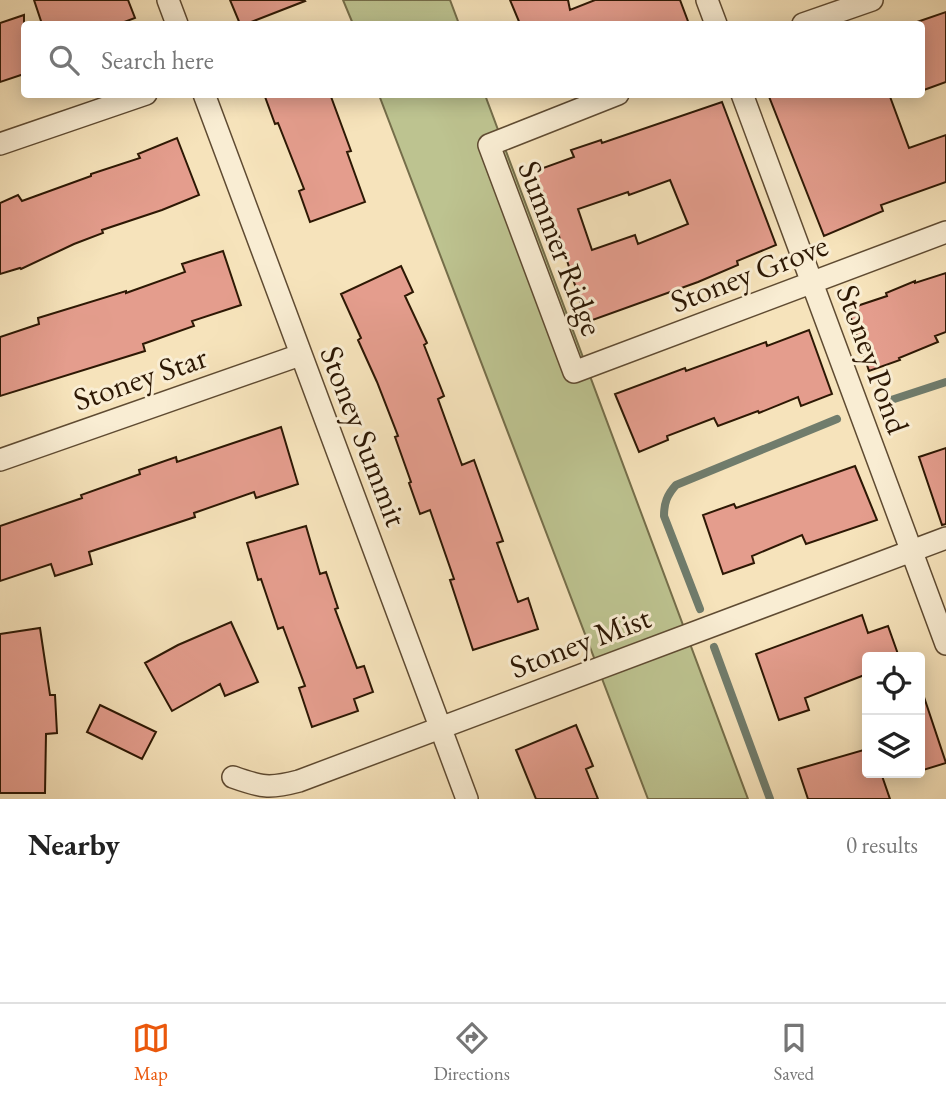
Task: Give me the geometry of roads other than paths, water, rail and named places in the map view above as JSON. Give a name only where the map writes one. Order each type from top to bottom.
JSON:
[{"type":"street","points":[[168,0],[176,21]]},
{"type":"street","points":[[707,0],[715,21]]},
{"type":"street","points":[[812,21],[872,0]]},
{"type":"street","points":[[0,144],[134,98]]},
{"type":"street","name":"Stoney Summit","points":[[205,98],[467,799]]},
{"type":"street","name":"Summer Ridge","points":[[574,372],[489,145],[608,98]]},
{"type":"street","name":"Stoney Pond","points":[[742,98],[946,644]]},
{"type":"street","name":"Stoney Grove","points":[[574,372],[946,232]]},
{"type":"street","name":"Stoney Star","points":[[0,460],[300,355]]},
{"type":"street","name":"Stoney Mist","points":[[233,777],[259,786],[275,787],[299,781],[946,538]]},
{"type":"waterway","points":[[882,403],[946,382]]},
{"type":"waterway","points":[[700,609],[664,516],[665,503],[670,492],[676,485],[837,419]]},
{"type":"waterway","points":[[714,647],[770,799]]}]
